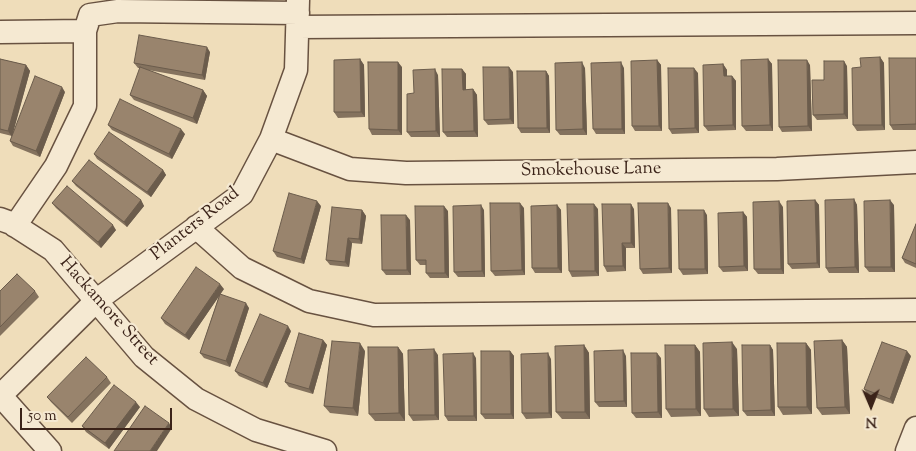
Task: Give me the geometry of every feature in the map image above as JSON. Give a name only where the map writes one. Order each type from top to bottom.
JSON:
[{"type":"street","points":[[8,222],[56,166],[85,106],[85,31],[90,15],[118,11],[916,23]]},
{"type":"street","name":"Planters Road","points":[[0,395],[97,300],[242,194],[271,140],[296,70],[298,13]]},
{"type":"street","points":[[0,32],[85,31]]},
{"type":"street","name":"Smokehouse Lane","points":[[271,140],[350,168],[406,173],[777,169],[916,162]]},
{"type":"street","name":"Hackamore Street","points":[[8,222],[53,250],[144,357],[196,399],[256,430],[325,451]]},
{"type":"street","points":[[196,227],[242,268],[309,301],[374,315],[916,310]]},
{"type":"street","points":[[0,395],[50,451]]},
{"type":"street","points":[[907,451],[916,428]]},
{"type":"building","points":[[139,35],[207,47],[202,75],[134,63]]},
{"type":"building","points":[[880,57],[882,125],[853,125],[852,68],[861,67],[860,58]]},
{"type":"building","points":[[889,58],[916,58],[916,124],[890,125]]},
{"type":"building","points":[[0,59],[26,65],[8,131],[0,129]]},
{"type":"building","points":[[360,59],[361,112],[334,112],[334,60]]},
{"type":"building","points":[[768,59],[770,125],[742,126],[741,60]]},
{"type":"building","points":[[657,60],[659,126],[632,126],[631,61]]},
{"type":"building","points":[[778,60],[807,60],[808,126],[779,127]]},
{"type":"building","points":[[824,61],[844,61],[844,114],[813,115],[812,80],[824,80]]},
{"type":"building","points":[[368,62],[398,62],[398,130],[369,129]]},
{"type":"building","points":[[582,62],[583,129],[556,130],[555,63]]},
{"type":"building","points":[[621,62],[622,129],[593,129],[591,63]]},
{"type":"building","points":[[723,64],[724,76],[732,76],[733,125],[704,126],[703,65]]},
{"type":"building","points":[[140,67],[203,90],[193,118],[130,95]]},
{"type":"building","points":[[483,67],[509,67],[510,119],[484,120]]},
{"type":"building","points":[[668,68],[694,68],[695,128],[669,129]]},
{"type":"building","points":[[435,69],[436,131],[407,132],[407,94],[414,93],[413,70]]},
{"type":"building","points":[[442,69],[462,69],[463,90],[473,89],[474,131],[443,132]]},
{"type":"building","points":[[517,71],[546,71],[547,128],[518,128]]},
{"type":"building","points":[[35,76],[62,87],[36,151],[10,141]]},
{"type":"building","points":[[120,99],[181,129],[169,154],[108,125]]},
{"type":"building","points":[[109,132],[163,170],[147,192],[94,154]]},
{"type":"building","points":[[89,160],[141,200],[124,222],[72,181]]},
{"type":"building","points":[[67,186],[113,225],[98,242],[52,203]]},
{"type":"building","points":[[289,193],[317,201],[301,259],[273,251]]},
{"type":"building","points":[[854,199],[855,267],[826,268],[825,200]]},
{"type":"building","points":[[815,200],[817,263],[788,264],[787,201]]},
{"type":"building","points":[[890,200],[891,267],[865,267],[864,201]]},
{"type":"building","points":[[779,201],[781,269],[754,269],[753,202]]},
{"type":"building","points":[[490,203],[520,203],[522,270],[491,271]]},
{"type":"building","points":[[638,203],[668,203],[669,268],[640,269]]},
{"type":"building","points":[[567,204],[594,204],[595,271],[569,271]]},
{"type":"building","points":[[602,204],[631,204],[631,243],[622,243],[623,266],[604,266]]},
{"type":"building","points":[[481,205],[482,271],[454,272],[453,206]]},
{"type":"building","points":[[557,205],[558,268],[532,268],[531,206]]},
{"type":"building","points":[[415,206],[444,206],[445,273],[426,273],[426,260],[416,260]]},
{"type":"building","points":[[332,207],[362,210],[359,239],[348,238],[345,262],[326,260]]},
{"type":"building","points":[[678,210],[704,210],[705,269],[679,269]]},
{"type":"building","points":[[743,212],[744,266],[719,267],[718,213]]},
{"type":"building","points":[[381,215],[406,215],[407,270],[382,270]]},
{"type":"building","points":[[916,224],[916,264],[902,258]]},
{"type":"building","points":[[196,267],[220,284],[185,335],[161,318]]},
{"type":"building","points":[[17,274],[35,291],[0,327],[0,291]]},
{"type":"building","points":[[220,294],[246,303],[226,361],[200,353]]},
{"type":"building","points":[[260,314],[288,326],[263,383],[235,371]]},
{"type":"building","points":[[299,333],[323,340],[309,389],[285,382]]},
{"type":"building","points":[[842,340],[845,407],[817,408],[814,341]]},
{"type":"building","points":[[332,341],[360,343],[353,408],[324,406]]},
{"type":"building","points":[[732,342],[733,409],[704,409],[703,343]]},
{"type":"building","points":[[882,342],[907,351],[890,399],[864,389]]},
{"type":"building","points":[[777,343],[806,343],[807,407],[778,407]]},
{"type":"building","points":[[584,345],[585,412],[556,412],[555,346]]},
{"type":"building","points":[[665,345],[695,345],[696,409],[666,409]]},
{"type":"building","points":[[742,345],[770,345],[771,410],[743,411]]},
{"type":"building","points":[[368,347],[398,347],[399,413],[369,414]]},
{"type":"building","points":[[434,349],[435,415],[409,415],[408,350]]},
{"type":"building","points":[[623,350],[624,401],[595,402],[594,351]]},
{"type":"building","points":[[481,351],[510,351],[511,414],[481,414]]},
{"type":"building","points":[[473,353],[474,416],[445,416],[443,354]]},
{"type":"building","points":[[548,353],[549,413],[522,413],[521,354]]},
{"type":"building","points":[[631,353],[657,353],[658,412],[632,413]]},
{"type":"building","points":[[86,357],[107,377],[68,417],[47,397]]},
{"type":"building","points":[[114,385],[136,402],[105,443],[82,426]]},
{"type":"building","points":[[145,406],[169,423],[150,451],[114,451]]}]
